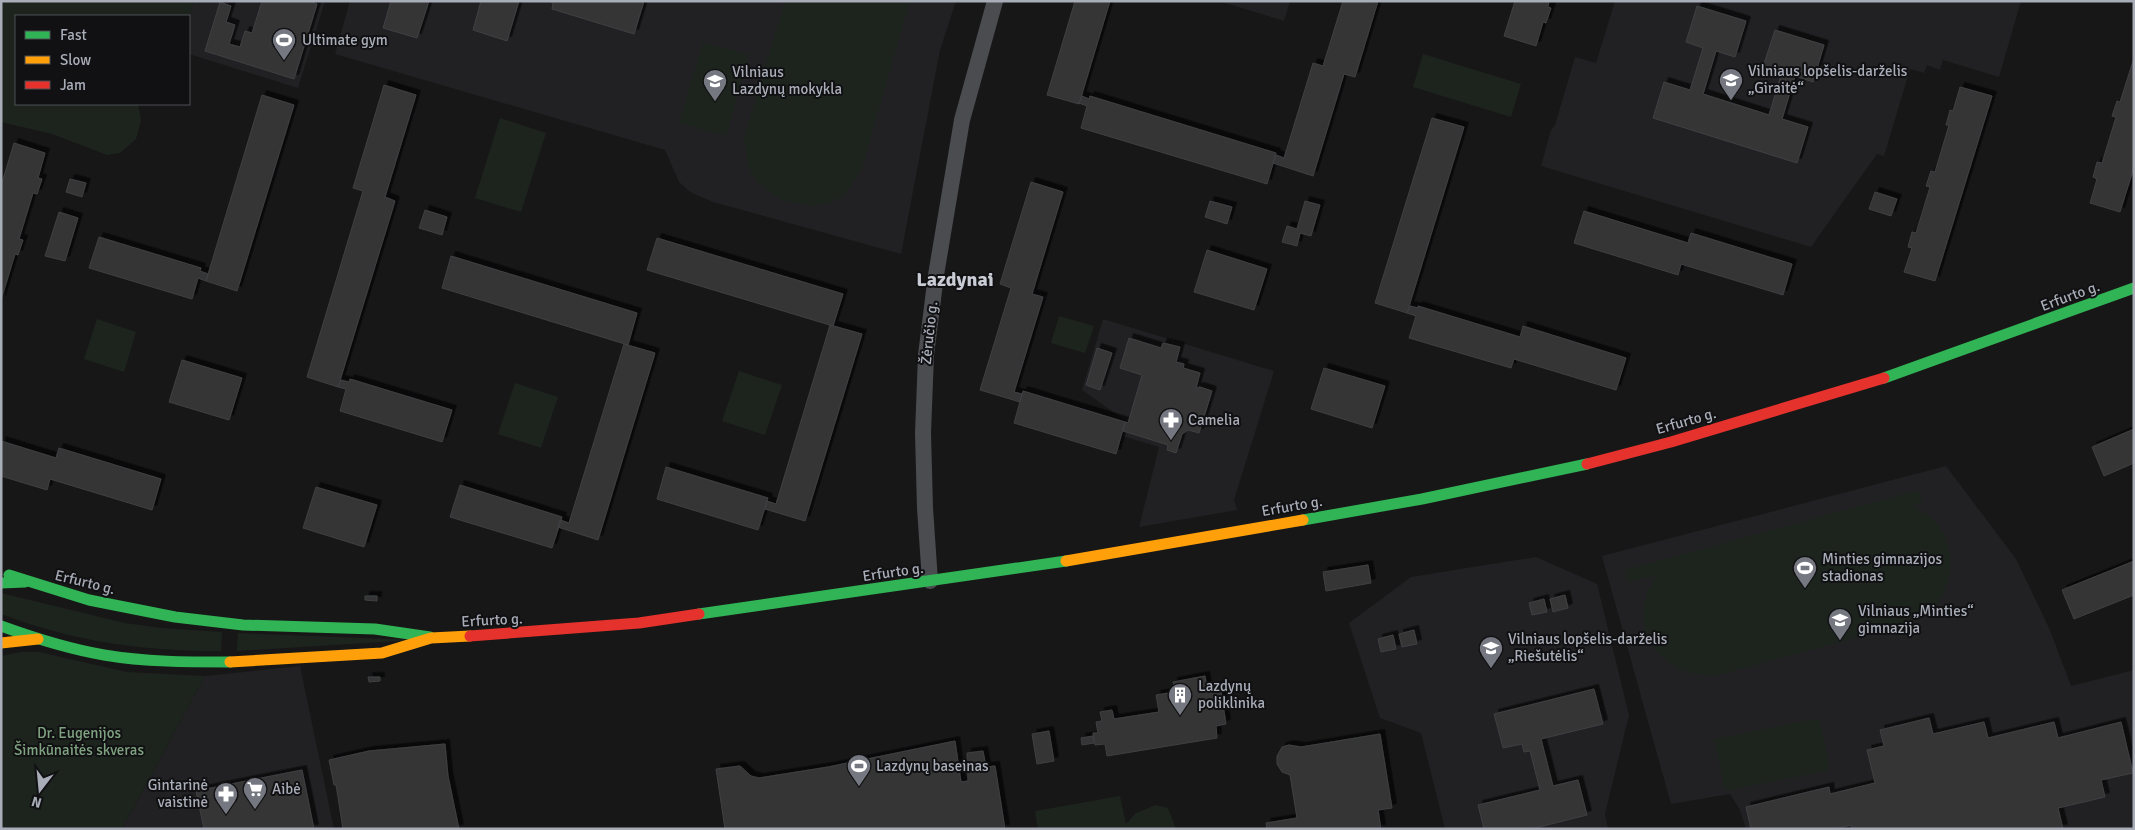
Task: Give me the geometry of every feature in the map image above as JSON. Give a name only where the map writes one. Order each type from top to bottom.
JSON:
[{"type":"street","name":"Žėručio g.","points":[[930,581],[925,508],[923,433],[926,355],[936,275],[962,120],[995,1]]},
{"type":"street","name":"Erfurto g.","points":[[1,626],[38,639],[110,657],[144,660],[228,662],[382,653],[431,638],[538,632],[639,623],[1058,562],[1422,499],[1578,466],[1671,442],[1896,374],[2134,288]]},
{"type":"street","name":"Erfurto g.","points":[[1,572],[25,582],[143,611],[231,624],[346,626],[402,631],[431,638]]},
{"type":"street","points":[[1,583],[25,582]]},
{"type":"street","points":[[1,643],[38,639]]},
{"type":"shaded area","points":[[193,1],[325,1],[298,88],[190,54],[190,15]]},
{"type":"shaded area","name":"Vilniaus Lazdynų mokykla","points":[[350,1],[956,1],[940,50],[901,254],[713,202],[690,192],[679,182],[665,150],[335,54]]},
{"type":"shaded area","points":[[1219,1],[1290,1],[1284,21]]},
{"type":"shaded area","name":"Vilniaus lopšelis-darželis „Giraitė“","points":[[1615,1],[2021,1],[1999,77],[1943,60],[1940,70],[1927,65],[1924,73],[1910,69],[1884,156],[1877,154],[1811,247],[1541,166],[1575,57],[1596,63]]},
{"type":"shaded area","points":[[1103,319],[1274,371],[1234,500],[1237,510],[1139,527],[1159,447],[1123,436],[1126,421],[1082,390]]},
{"type":"shaded area","name":"Vilniaus „Minties“ gimnazija","points":[[1946,466],[2016,559],[2050,630],[2071,686],[2134,670],[2134,829],[1746,829],[1740,810],[1730,794],[1671,804],[1602,556]]},
{"type":"shaded area","name":"Vilniaus lopšelis-darželis „Riešutėlis“","points":[[1536,557],[1597,584],[1629,715],[1605,814],[1608,829],[1445,829],[1421,733],[1380,718],[1349,623],[1411,577]]},
{"type":"shaded area","points":[[300,666],[334,829],[122,829],[205,676]]},
{"type":"green space","points":[[1,1],[193,1],[190,15],[15,15],[15,105],[138,105],[141,120],[136,139],[120,153],[107,155],[52,134],[1,122]]},
{"type":"green space","points":[[785,1],[910,1],[862,168],[846,194],[830,203],[812,206],[782,200],[758,183],[748,166],[744,137]]},
{"type":"green space","points":[[703,42],[749,55],[726,136],[679,123]]},
{"type":"green space","points":[[1423,54],[1521,84],[1511,117],[1413,87]]},
{"type":"green space","points":[[500,118],[546,133],[521,212],[475,198]]},
{"type":"green space","points":[[1059,316],[1094,326],[1085,353],[1051,343]]},
{"type":"green space","points":[[97,319],[136,332],[124,372],[84,359]]},
{"type":"green space","points":[[739,371],[782,385],[765,435],[722,421]]},
{"type":"green space","points":[[515,383],[558,397],[541,448],[498,434]]},
{"type":"green space","points":[[1918,490],[1922,502],[1912,505],[1934,520],[1947,540],[1950,552],[1949,576],[1946,588],[1933,608],[1920,618],[1906,624],[1719,675],[1687,672],[1662,657],[1652,645],[1646,632],[1644,617],[1645,600],[1656,575],[1628,583],[1625,570]]},
{"type":"green space","points":[[1,593],[125,623],[161,628],[222,632],[221,651],[136,647],[55,632],[1,614]]},
{"type":"green space","points":[[238,633],[415,640],[237,651]]},
{"type":"green space","name":"Dr. Eugenijos Šimkūnaitės skveras","points":[[21,652],[39,652],[127,672],[205,676],[122,829],[1,829],[1,656]]},
{"type":"green space","points":[[1819,718],[1830,770],[1725,791],[1714,739]]},
{"type":"green space","points":[[1120,796],[1126,824],[1136,813],[1156,805],[1168,808],[1176,829],[1038,829],[1035,811]]},
{"type":"building","points":[[262,1],[309,1],[317,4],[294,79],[205,51],[220,2],[231,6],[226,22],[235,25],[229,44],[240,47],[245,31],[252,33]]},
{"type":"building","points":[[391,1],[429,1],[417,38],[383,28]]},
{"type":"building","points":[[481,1],[519,1],[507,41],[473,30]]},
{"type":"building","points":[[549,1],[644,1],[634,34],[552,9],[553,3]]},
{"type":"building","points":[[1075,1],[1110,1],[1079,104],[1047,95]]},
{"type":"building","points":[[1343,1],[1378,1],[1355,77],[1344,74],[1313,176],[1273,163],[1276,155],[1284,158],[1313,63],[1323,66]]},
{"type":"building","points":[[1515,1],[1549,1],[1548,7],[1551,8],[1546,23],[1543,22],[1536,46],[1504,36]]},
{"type":"building","points":[[1697,6],[1746,21],[1735,57],[1716,51],[1703,94],[1769,115],[1782,72],[1763,67],[1775,30],[1824,45],[1813,82],[1795,76],[1782,119],[1808,127],[1797,163],[1653,118],[1664,82],[1690,90],[1703,48],[1686,42]]},
{"type":"building","points":[[2134,58],[2134,167],[2120,212],[2090,203],[2097,179],[2093,177],[2097,162],[2102,163],[2116,117],[2112,116],[2117,101],[2120,102]]},
{"type":"building","points":[[384,85],[416,95],[385,197],[395,201],[338,387],[307,377],[363,191],[353,188]]},
{"type":"building","points":[[1960,87],[1992,96],[1935,281],[1904,272],[1912,248],[1908,247],[1912,232],[1916,233],[1930,187],[1926,186],[1931,171],[1935,172],[1949,125],[1946,125],[1950,110],[1953,111]]},
{"type":"building","points":[[262,95],[294,105],[237,291],[206,281]]},
{"type":"building","points":[[1082,96],[1089,99],[1090,96],[1276,153],[1267,184],[1081,128],[1087,106],[1079,103]]},
{"type":"building","points":[[1432,118],[1464,127],[1407,313],[1375,303]]},
{"type":"building","points":[[14,143],[45,153],[38,178],[42,179],[37,194],[33,193],[19,239],[23,240],[18,255],[15,254],[1,300],[1,186]]},
{"type":"building","points":[[70,179],[86,183],[82,197],[66,192]]},
{"type":"building","points":[[1031,182],[1063,192],[1032,294],[1043,297],[1014,392],[1022,394],[1020,402],[980,390],[1011,288],[1000,284]]},
{"type":"building","points":[[1875,192],[1897,199],[1891,216],[1869,209]]},
{"type":"building","points":[[1210,201],[1232,207],[1227,224],[1205,217]]},
{"type":"building","points":[[1305,201],[1320,205],[1311,236],[1300,233],[1297,246],[1282,242],[1287,226],[1297,229]]},
{"type":"building","points":[[425,210],[447,217],[442,235],[419,228]]},
{"type":"building","points":[[1584,211],[1688,243],[1691,233],[1792,264],[1783,295],[1681,264],[1678,275],[1574,243]]},
{"type":"building","points":[[59,212],[78,218],[65,261],[45,256]]},
{"type":"building","points":[[99,237],[201,268],[200,271],[208,274],[206,281],[198,278],[192,299],[89,268]]},
{"type":"building","points":[[657,238],[843,294],[833,326],[647,270]]},
{"type":"building","points":[[1207,250],[1267,269],[1254,310],[1194,292]]},
{"type":"building","points":[[451,256],[637,313],[628,345],[442,288]]},
{"type":"building","points":[[1410,306],[1418,308],[1418,306],[1520,337],[1523,326],[1626,358],[1616,390],[1514,359],[1511,368],[1409,338],[1416,316],[1407,313]]},
{"type":"building","points":[[830,325],[862,334],[805,521],[765,509],[767,501],[776,504]]},
{"type":"building","points":[[1129,338],[1161,348],[1163,343],[1180,347],[1176,362],[1184,364],[1183,368],[1200,373],[1196,388],[1200,387],[1212,391],[1199,433],[1188,430],[1182,434],[1176,453],[1167,450],[1168,445],[1123,431],[1125,422],[1128,423],[1142,375],[1120,368]]},
{"type":"building","points":[[624,344],[655,353],[598,540],[558,527],[560,520],[569,523]]},
{"type":"building","points":[[1097,348],[1112,353],[1100,390],[1086,385]]},
{"type":"building","points":[[182,360],[242,378],[229,420],[169,402]]},
{"type":"building","points":[[1324,368],[1385,386],[1372,428],[1311,409]]},
{"type":"building","points":[[350,379],[452,410],[442,442],[340,411],[346,389],[338,387],[341,380],[349,382]]},
{"type":"building","points":[[1023,391],[1125,422],[1116,454],[1014,423]]},
{"type":"building","points":[[2134,429],[2134,463],[2104,476],[2092,447]]},
{"type":"building","points":[[1,441],[56,458],[59,448],[161,479],[152,510],[50,479],[47,490],[1,476]]},
{"type":"building","points":[[666,467],[768,498],[758,530],[657,499]]},
{"type":"building","points":[[460,485],[562,517],[552,548],[450,517]]},
{"type":"building","points":[[316,487],[377,505],[364,547],[303,528]]},
{"type":"building","points":[[2134,561],[2134,595],[2074,619],[2062,590]]},
{"type":"building","points":[[1368,565],[1371,583],[1326,591],[1323,572]]},
{"type":"building","points":[[1565,595],[1568,608],[1553,612],[1550,599]]},
{"type":"building","points":[[365,596],[377,596],[377,601],[365,600]]},
{"type":"building","points":[[1544,599],[1547,612],[1532,615],[1529,603]]},
{"type":"building","points":[[1414,630],[1417,644],[1402,647],[1399,634]]},
{"type":"building","points":[[1393,635],[1396,649],[1381,652],[1378,639]]},
{"type":"building","name":"Lazdynų poliklinika","points":[[1205,676],[1207,688],[1220,686],[1226,724],[1216,726],[1217,738],[1107,756],[1105,744],[1095,745],[1093,733],[1098,733],[1096,722],[1102,721],[1100,712],[1112,710],[1114,719],[1159,712],[1156,695],[1175,692],[1173,682]]},
{"type":"building","points":[[368,677],[380,677],[380,681],[369,682]]},
{"type":"building","points":[[1594,689],[1603,724],[1541,739],[1553,786],[1578,780],[1587,815],[1531,829],[1484,829],[1478,805],[1540,790],[1530,751],[1524,752],[1522,744],[1503,748],[1494,714]]},
{"type":"building","points":[[1929,718],[1933,734],[1984,722],[1988,738],[2054,722],[2058,738],[2121,722],[2133,773],[2101,780],[2105,797],[2058,808],[2063,829],[1852,829],[1851,825],[1835,829],[1751,829],[1746,807],[1829,787],[1830,794],[1875,783],[1867,750],[1884,746],[1880,730]]},
{"type":"building","points":[[1049,731],[1054,761],[1037,764],[1032,734]]},
{"type":"building","points":[[1380,734],[1392,808],[1378,810],[1381,829],[1267,829],[1266,823],[1297,818],[1290,775],[1282,772],[1277,764],[1277,756],[1282,747],[1289,745],[1301,747]]},
{"type":"building","points":[[1093,736],[1094,743],[1082,745],[1081,738]]},
{"type":"building","name":"Lazdynų baseinas","points":[[955,741],[961,782],[968,781],[967,753],[983,751],[986,767],[995,766],[1005,829],[725,829],[716,769],[740,766],[751,776],[759,778],[828,767]]},
{"type":"building","points":[[445,744],[448,776],[459,829],[343,829],[336,785],[334,785],[329,760],[369,751]]},
{"type":"building","name":"Aibė","points":[[302,770],[314,829],[204,829],[196,791]]},
{"type":"traffic: fast","points":[[1884,378],[2134,288]]},
{"type":"traffic: fast","points":[[1303,520],[1422,499],[1587,464]]},
{"type":"traffic: fast","points":[[699,614],[1066,561]]},
{"type":"traffic: fast","points":[[9,575],[89,600],[175,617],[243,625],[375,629],[430,637]]},
{"type":"traffic: fast","points":[[1,583],[25,582]]},
{"type":"traffic: fast","points":[[1,626],[52,643],[104,655],[182,662],[230,662]]},
{"type":"traffic: slow","points":[[1066,561],[1303,520]]},
{"type":"traffic: slow","points":[[230,662],[382,653],[431,638],[470,636]]},
{"type":"traffic: slow","points":[[1,643],[38,639]]},
{"type":"traffic: jam","points":[[1587,464],[1671,442],[1884,378]]},
{"type":"traffic: jam","points":[[470,636],[639,623],[699,614]]},
{"type":"place","name":"Ultimate gym","points":[[284,61]]},
{"type":"place","name":"Vilniaus lopšelis-darželis „Giraitė“","points":[[1731,101]]},
{"type":"place","name":"Vilniaus Lazdynų mokykla","points":[[715,102]]},
{"type":"place","name":"Camelia","points":[[1171,441]]},
{"type":"place","name":"Minties gimnazijos stadionas","points":[[1805,589]]},
{"type":"place","name":"Vilniaus „Minties“ gimnazija","points":[[1840,641]]},
{"type":"place","name":"Vilniaus lopšelis-darželis „Riešutėlis“","points":[[1491,669]]},
{"type":"place","name":"Lazdynų poliklinika","points":[[1180,716]]},
{"type":"place","name":"Lazdynų baseinas","points":[[859,787]]},
{"type":"place","name":"Aibė","points":[[255,810]]},
{"type":"place","name":"Gintarinė vaistinė","points":[[226,815]]},
{"type":"district","name":"Lazdynai","points":[[955,279]]}]
